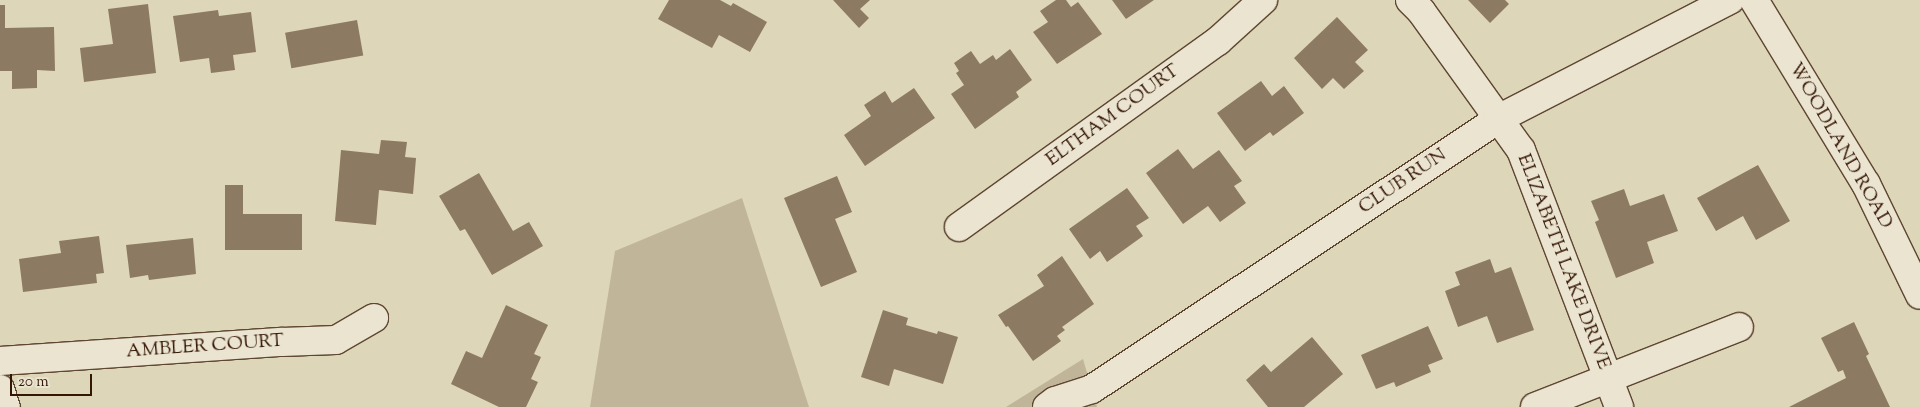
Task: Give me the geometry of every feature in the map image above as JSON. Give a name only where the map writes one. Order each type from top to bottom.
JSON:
[{"type":"street","name":"ELTHAM COURT","points":[[959,227],[1218,41],[1263,0]]},
{"type":"street","name":"ELIZABETH LAKE DRIVE","points":[[1410,0],[1421,11],[1521,150],[1619,407]]},
{"type":"street","name":"CLUB RUN","points":[[1047,407],[1055,401],[1090,398],[1498,119],[1730,0]]},
{"type":"street","name":"WOODLAND ROAD","points":[[1754,0],[1866,184],[1920,295]]},
{"type":"street","name":"AMBLER COURT","points":[[0,360],[336,340],[374,318]]},
{"type":"street","points":[[1535,407],[1739,327]]},
{"type":"street","points":[[0,389],[6,407]]},
{"type":"shaded area","points":[[742,198],[809,407],[590,407],[615,251]]},
{"type":"shaded area","points":[[1083,359],[1097,407],[1006,407]]},
{"type":"building","points":[[669,0],[720,0],[731,6],[733,3],[767,22],[750,52],[719,35],[712,48],[658,19]]},
{"type":"building","points":[[833,0],[870,0],[860,9],[869,18],[859,28]]},
{"type":"building","points":[[1056,0],[1066,0],[1071,7],[1078,2],[1102,34],[1057,64],[1033,32],[1048,22],[1040,11]]},
{"type":"building","points":[[1112,0],[1154,0],[1126,19]]},
{"type":"building","points":[[1468,0],[1505,0],[1509,4],[1490,23]]},
{"type":"building","points":[[148,4],[156,73],[84,82],[80,48],[113,44],[108,9]]},
{"type":"building","points":[[0,5],[5,5],[5,28],[54,27],[55,71],[37,70],[37,88],[12,89],[12,71],[0,71]]},
{"type":"building","points":[[218,10],[219,16],[251,12],[256,52],[233,55],[235,70],[211,73],[209,58],[180,62],[173,16]]},
{"type":"building","points":[[1337,17],[1368,50],[1355,62],[1364,71],[1344,89],[1333,78],[1322,89],[1294,58]]},
{"type":"building","points":[[357,20],[363,55],[291,68],[285,33]]},
{"type":"building","points":[[1010,49],[1032,80],[1016,92],[1019,97],[975,129],[951,94],[964,85],[956,73],[959,71],[954,63],[971,51],[980,64],[993,55],[996,60]]},
{"type":"building","points":[[1261,81],[1272,96],[1284,86],[1304,113],[1273,136],[1270,132],[1245,151],[1217,113]]},
{"type":"building","points":[[914,88],[935,118],[865,166],[844,135],[871,116],[864,105],[885,91],[892,103]]},
{"type":"building","points":[[381,140],[407,142],[405,157],[416,158],[413,194],[379,190],[376,225],[335,221],[341,150],[379,154]]},
{"type":"building","points":[[1178,149],[1193,169],[1219,150],[1242,181],[1234,186],[1246,203],[1220,222],[1208,206],[1183,224],[1146,173]]},
{"type":"building","points":[[1758,165],[1790,221],[1756,240],[1743,216],[1716,231],[1697,198]]},
{"type":"building","points":[[479,173],[513,231],[529,222],[543,246],[492,275],[465,229],[460,231],[439,196]]},
{"type":"building","points":[[837,176],[852,212],[835,219],[857,272],[821,287],[784,198]]},
{"type":"building","points":[[225,185],[243,185],[243,214],[302,214],[302,250],[225,250]]},
{"type":"building","points":[[1127,188],[1149,218],[1136,226],[1143,236],[1107,262],[1100,251],[1090,259],[1069,229]]},
{"type":"building","points":[[1624,189],[1630,206],[1664,194],[1678,231],[1647,242],[1654,263],[1616,278],[1595,222],[1599,220],[1591,201]]},
{"type":"building","points":[[99,236],[104,273],[96,274],[97,283],[23,292],[19,259],[61,253],[59,241]]},
{"type":"building","points":[[193,238],[196,274],[149,280],[148,275],[130,278],[126,245]]},
{"type":"building","points":[[1062,256],[1094,304],[1062,327],[1065,330],[1057,336],[1061,341],[1033,361],[998,315],[1044,286],[1037,275]]},
{"type":"building","points":[[1490,259],[1495,273],[1511,267],[1534,330],[1497,343],[1487,316],[1458,327],[1445,291],[1460,285],[1455,272]]},
{"type":"building","points":[[506,305],[548,325],[534,354],[541,357],[531,379],[538,382],[526,407],[499,407],[451,384],[466,351],[482,358]]},
{"type":"building","points":[[883,310],[908,318],[906,325],[937,334],[938,331],[958,337],[943,384],[894,369],[889,386],[861,377]]},
{"type":"building","points":[[1854,322],[1869,354],[1866,356],[1890,407],[1789,407],[1846,378],[1843,370],[1838,372],[1821,338]]},
{"type":"building","points":[[1428,326],[1443,359],[1428,365],[1431,372],[1396,387],[1394,382],[1376,389],[1361,355]]},
{"type":"building","points":[[1312,337],[1343,374],[1304,407],[1268,407],[1246,380],[1264,364],[1271,372]]}]
